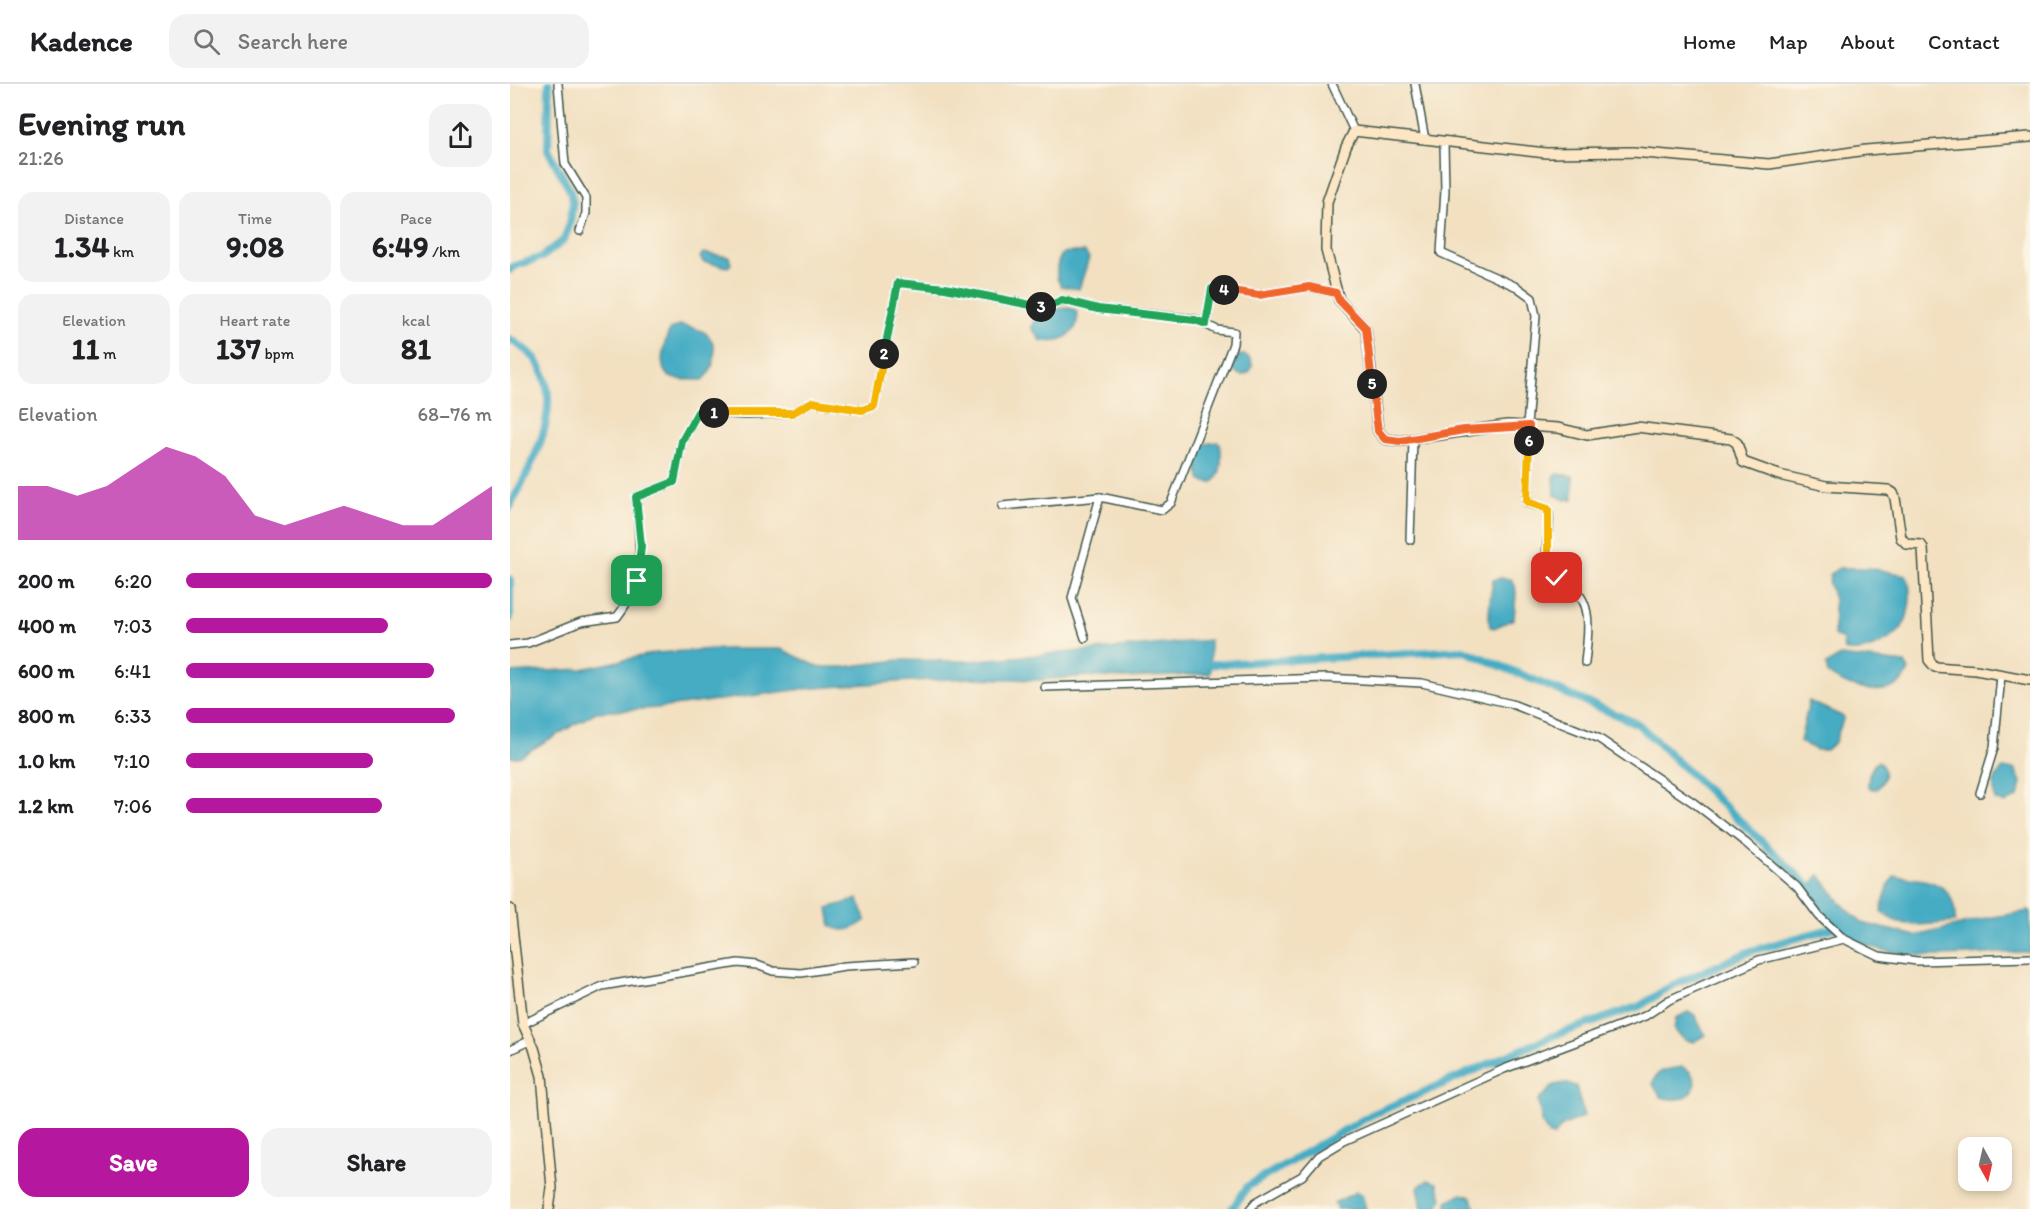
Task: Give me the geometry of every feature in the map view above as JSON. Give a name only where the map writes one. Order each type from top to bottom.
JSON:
[{"type":"street","points":[[558,84],[565,164],[586,198],[586,213],[580,231]]},
{"type":"street","points":[[1332,84],[1354,131]]},
{"type":"street","points":[[1415,84],[1425,140]]},
{"type":"street","points":[[1354,131],[1546,153],[1633,152],[1769,164],[1866,150],[2030,137]]},
{"type":"street","points":[[1354,131],[1327,202],[1326,250],[1339,300],[1366,328],[1378,431],[1385,439],[1400,441],[1464,430],[1528,426],[1558,428],[1587,435],[1637,427],[1731,439],[1737,443],[1743,462],[1779,475],[1826,486],[1888,490],[1895,498],[1901,538],[1907,544],[1922,545],[1923,549],[1929,660],[1935,666],[2030,680]]},
{"type":"street","points":[[1444,143],[1445,190],[1441,253],[1516,287],[1532,298],[1536,316],[1528,426],[1527,502],[1548,509],[1548,563],[1561,583],[1573,588],[1585,603],[1587,624],[1585,663]]},
{"type":"street","points":[[510,645],[528,643],[581,622],[618,617],[628,603],[637,581],[641,546],[636,497],[674,482],[682,441],[698,412],[746,415],[792,413],[812,402],[862,410],[874,406],[898,283],[945,288],[1046,308],[1062,300],[1098,309],[1195,320],[1217,330],[1234,332],[1233,344],[1171,504],[1162,510],[1100,497],[1002,506]]},
{"type":"street","points":[[1206,324],[1212,289],[1259,295],[1309,287],[1336,293]]},
{"type":"street","points":[[1410,540],[1413,439]]},
{"type":"street","points":[[1085,638],[1072,598],[1100,497]]},
{"type":"street","points":[[1980,793],[1994,748],[2001,676]]},
{"type":"street","points":[[1045,687],[1326,678],[1422,683],[1512,704],[1598,738],[1694,803],[1746,843],[1797,887],[1825,923],[1837,934],[1878,956],[1917,961],[2030,958]]},
{"type":"street","points":[[510,909],[523,1024],[531,1040],[542,1076],[548,1120],[552,1188],[549,1209]]},
{"type":"street","points":[[1250,1209],[1256,1202],[1302,1176],[1319,1156],[1344,1141],[1504,1069],[1645,1016],[1669,999],[1759,960],[1844,939]]},
{"type":"street","points":[[523,1024],[602,986],[738,963],[801,973],[845,966],[914,962]]},
{"type":"street","points":[[510,1050],[531,1040]]},
{"type":"water","points":[[1085,252],[1089,258],[1079,289],[1061,286],[1057,278],[1057,265],[1063,253]]},
{"type":"water","points":[[703,253],[729,257],[731,264],[728,267],[703,262],[700,257]]},
{"type":"water","points":[[1051,309],[1076,310],[1076,325],[1073,331],[1063,338],[1041,341],[1031,327],[1037,315]]},
{"type":"water","points":[[680,325],[704,332],[712,343],[713,363],[703,380],[673,378],[664,370],[662,356],[668,334],[670,329]]},
{"type":"water","points":[[1242,355],[1249,358],[1252,365],[1249,372],[1242,375],[1235,372],[1232,365],[1235,358]]},
{"type":"water","points":[[1220,443],[1221,465],[1216,480],[1212,483],[1201,481],[1197,466],[1199,452],[1205,444]]},
{"type":"water","points":[[1558,474],[1573,476],[1573,499],[1565,500],[1555,495],[1554,476]]},
{"type":"water","points":[[1839,568],[1868,568],[1906,575],[1910,588],[1908,614],[1897,633],[1872,648],[1857,651],[1844,650],[1843,640],[1834,635],[1834,599],[1829,584],[1830,574]]},
{"type":"water","points":[[1511,579],[1515,585],[1514,619],[1494,628],[1490,627],[1490,604],[1493,580]]},
{"type":"water","points":[[1210,640],[1210,674],[1126,678],[1086,676],[1040,680],[970,678],[894,682],[803,689],[658,708],[596,712],[519,757],[510,757],[510,673],[582,669],[656,653],[713,649],[781,649],[819,667],[844,667],[899,660],[968,661]]},
{"type":"water","points":[[1840,656],[1905,663],[1909,670],[1903,680],[1894,687],[1884,690],[1860,688],[1828,674],[1826,665]]},
{"type":"water","points":[[1809,701],[1844,717],[1835,742],[1826,750],[1817,750],[1800,742]]},
{"type":"water","points":[[1878,761],[1883,768],[1884,775],[1877,789],[1872,789],[1868,786],[1869,775]]},
{"type":"water","points":[[2003,769],[2015,769],[2021,782],[2018,797],[2005,804],[1995,800],[1994,791],[1995,779]]},
{"type":"water","points":[[1819,874],[1841,903],[1862,923],[1916,936],[1988,918],[2030,911],[2030,952],[1923,956],[1870,947],[1847,936],[1817,911],[1806,894]]},
{"type":"water","points":[[1895,876],[1919,879],[1946,890],[1954,908],[1955,922],[1916,925],[1888,917],[1881,911],[1889,883]]},
{"type":"water","points":[[858,899],[866,920],[844,930],[831,926],[828,908]]},
{"type":"water","points":[[1688,1012],[1694,1014],[1705,1035],[1694,1042],[1685,1040],[1674,1030],[1676,1018]]},
{"type":"water","points":[[1682,1067],[1693,1077],[1695,1083],[1693,1090],[1682,1098],[1661,1097],[1653,1084],[1654,1079],[1663,1071]]},
{"type":"water","points":[[1564,1083],[1576,1086],[1584,1116],[1562,1126],[1554,1136],[1549,1135],[1542,1123],[1538,1101],[1554,1085]]},
{"type":"water","points":[[1428,1180],[1437,1183],[1442,1198],[1438,1209],[1422,1209],[1418,1187]]},
{"type":"water","points":[[1356,1192],[1362,1194],[1366,1209],[1337,1209],[1334,1203]]},
{"type":"water","points":[[1462,1194],[1472,1197],[1475,1209],[1447,1209],[1447,1201]]},
{"type":"waterway","points":[[510,270],[514,266],[542,257],[564,240],[570,223],[573,202],[570,190],[548,150],[549,84]]},
{"type":"waterway","points":[[510,339],[536,359],[546,381],[548,399],[547,418],[542,437],[510,507]]},
{"type":"waterway","points":[[510,579],[510,618]]},
{"type":"waterway","points":[[1200,665],[1463,650],[1638,724],[1816,893]]},
{"type":"waterway","points":[[1232,1209],[1248,1186],[1371,1115],[1553,1036],[1640,1006],[1671,986],[1751,951],[1836,927]]},
{"type":"route","points":[[637,581],[641,546],[636,497],[674,482],[682,441],[698,412],[746,415],[792,413],[812,402],[862,410],[874,406],[898,283],[945,288],[1046,308],[1062,300],[1098,309],[1195,320],[1206,324],[1212,289],[1259,295],[1309,287],[1336,293],[1339,300],[1366,328],[1378,431],[1385,439],[1400,441],[1464,430],[1507,425],[1529,426],[1527,502],[1548,509],[1550,515],[1548,563],[1557,578]]}]
